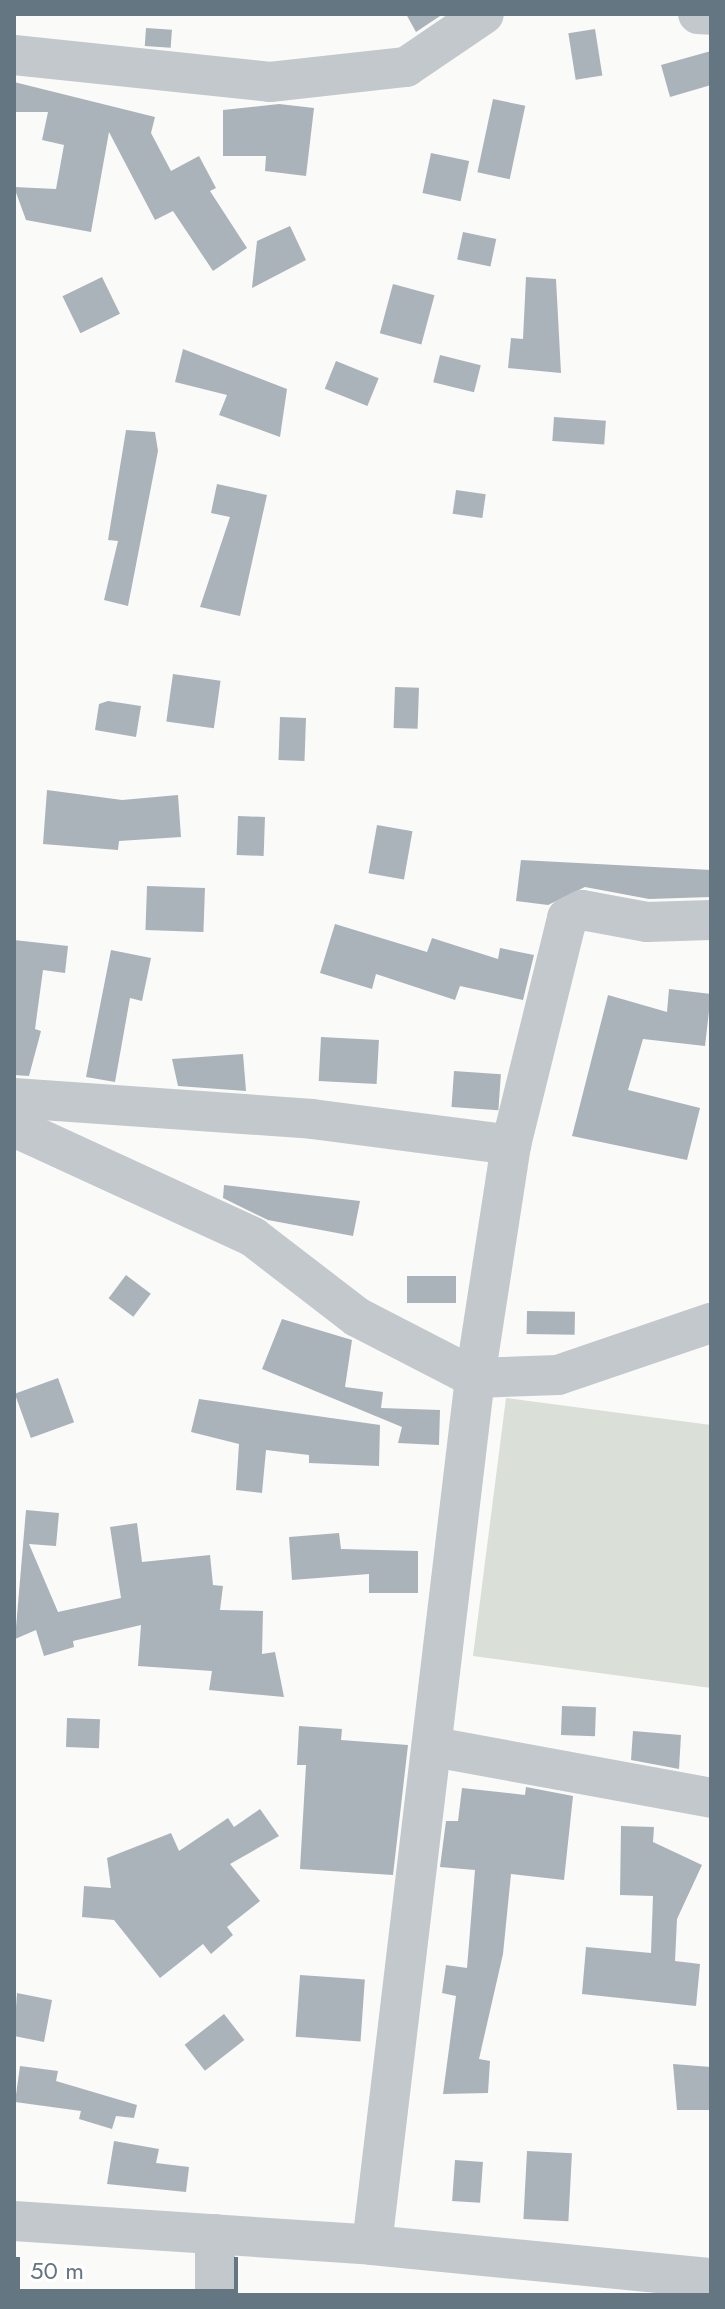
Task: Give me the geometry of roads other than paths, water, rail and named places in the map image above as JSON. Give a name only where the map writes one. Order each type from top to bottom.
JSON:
[{"type":"street","points":[[14,55],[270,82],[406,67],[484,14]]},
{"type":"street","points":[[698,14],[711,15]]},
{"type":"street","points":[[372,2245],[434,1747],[475,1378],[511,1145],[567,918],[582,910],[647,922],[711,920]]},
{"type":"street","points":[[14,1098],[312,1119],[511,1145]]},
{"type":"street","points":[[14,1127],[253,1237],[357,1317],[475,1378],[558,1375],[711,1323]]},
{"type":"street","points":[[434,1747],[711,1798]]},
{"type":"street","points":[[14,2221],[372,2245],[711,2278]]},
{"type":"street","points":[[215,2234],[215,2295]]}]
